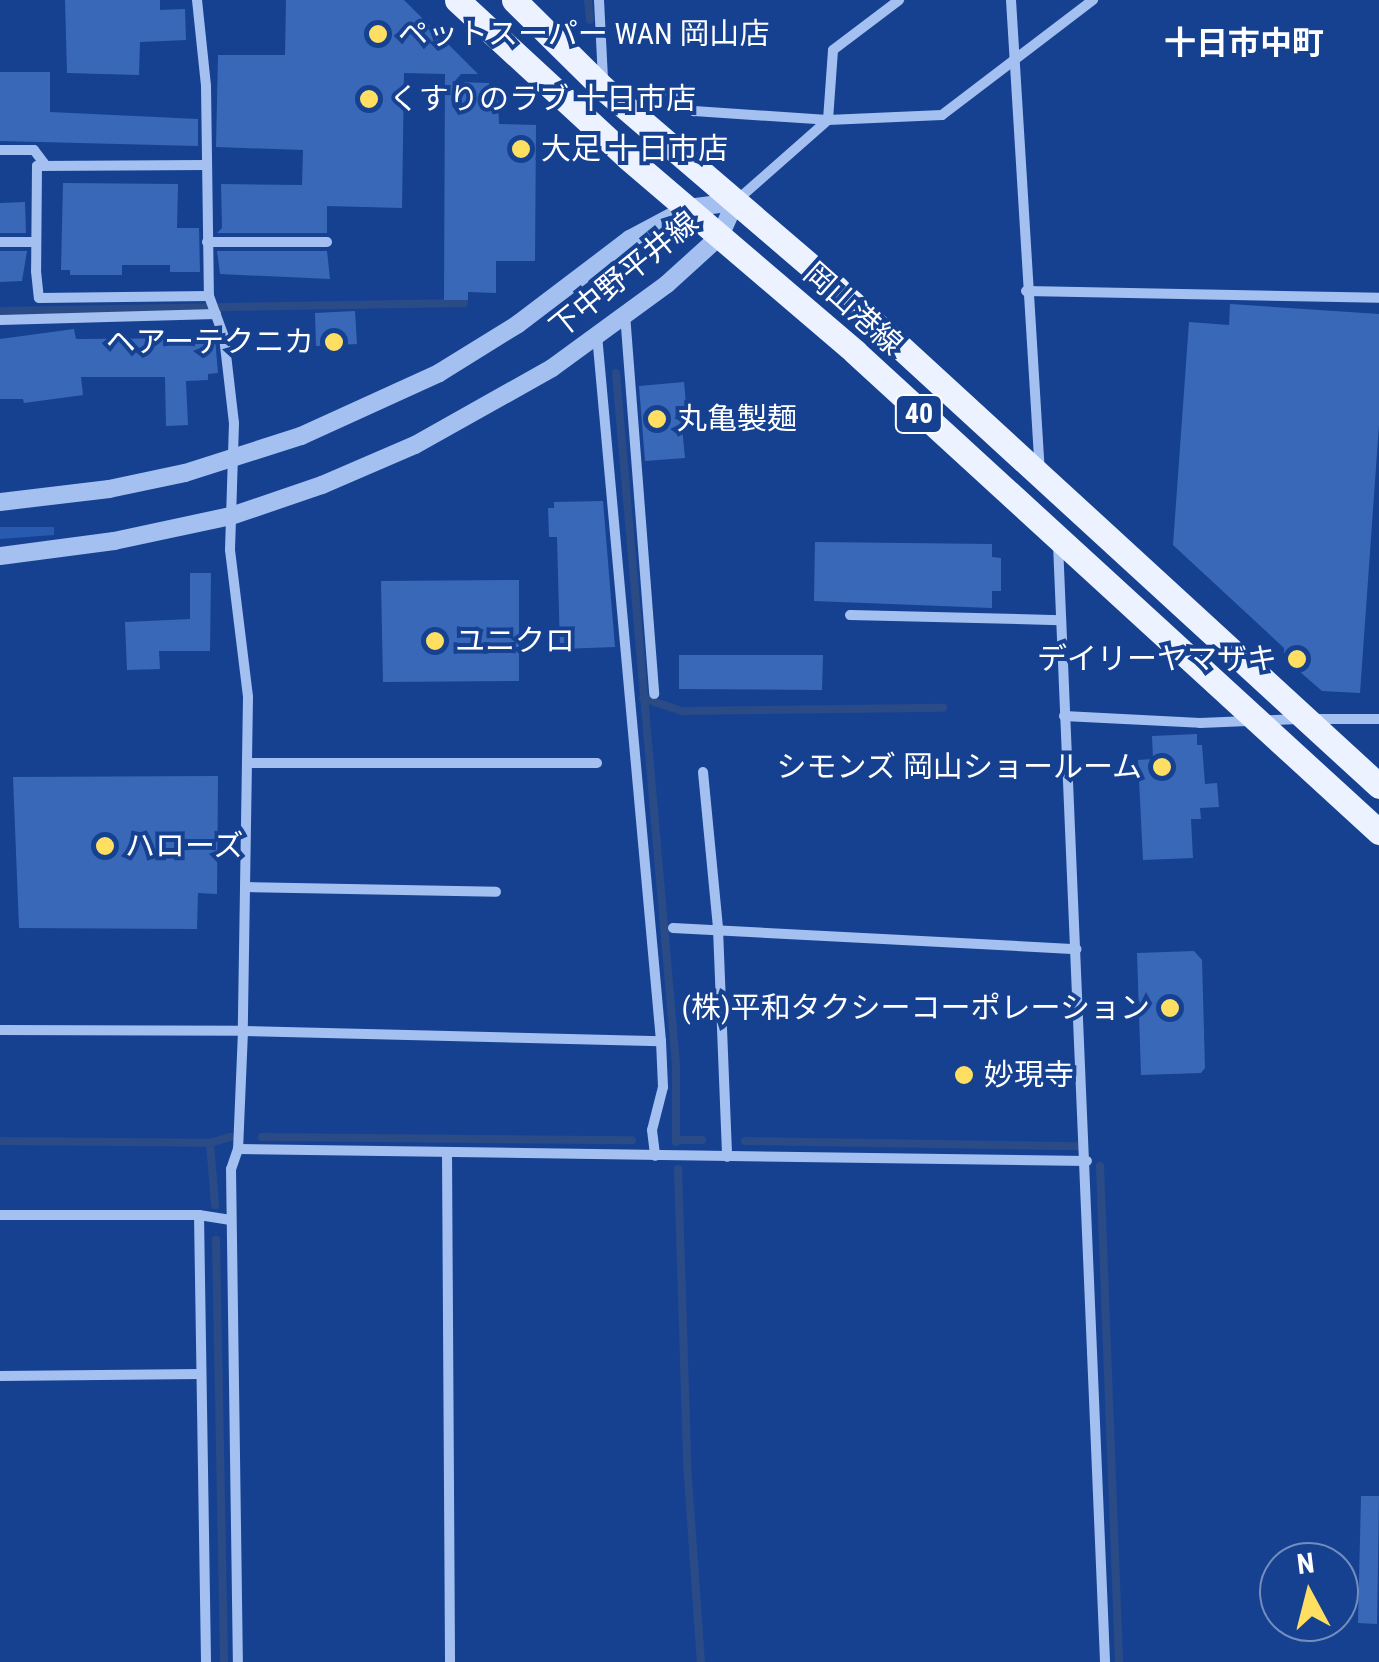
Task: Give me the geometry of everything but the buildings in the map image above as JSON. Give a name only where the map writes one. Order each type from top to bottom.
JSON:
[{"type":"main road","name":"岡山港線","points":[[456,0],[855,352],[1379,832]]},
{"type":"main road","name":"岡山港線","points":[[514,0],[603,88],[836,288],[1379,786]]},
{"type":"street","points":[[197,0],[206,86],[207,242],[212,304],[224,336],[233,458],[230,550],[248,698],[243,1031],[238,1149],[231,1169],[238,1662]]},
{"type":"street","points":[[599,0],[603,88]]},
{"type":"street","points":[[736,202],[828,120],[833,50],[899,0]]},
{"type":"street","points":[[1011,0],[1026,291],[1041,480]]},
{"type":"street","points":[[668,91],[694,111],[828,120],[942,115],[1093,0]]},
{"type":"street","points":[[0,150],[34,150],[46,166]]},
{"type":"street","points":[[206,165],[37,166],[36,242],[39,298],[212,304]]},
{"type":"street","name":"下中野平井線","points":[[0,502],[109,489],[233,458],[301,436],[439,373],[518,324],[630,239],[688,208],[736,202]]},
{"type":"street","name":"下中野平井線","points":[[0,556],[114,542],[230,516],[322,485],[415,444],[552,368],[597,336],[720,236],[736,202]]},
{"type":"street","points":[[0,242],[36,242]]},
{"type":"street","points":[[207,242],[327,242]]},
{"type":"street","points":[[1026,291],[1379,298]]},
{"type":"street","points":[[0,320],[212,304]]},
{"type":"street","points":[[625,314],[654,694]]},
{"type":"street","points":[[597,336],[660,1042],[663,1086],[652,1130],[655,1156]]},
{"type":"street","points":[[1058,540],[1105,1662]]},
{"type":"street","points":[[850,615],[1060,620]]},
{"type":"street","points":[[1064,716],[1200,723],[1379,720]]},
{"type":"street","points":[[248,763],[597,763]]},
{"type":"street","points":[[703,772],[718,929],[727,1156]]},
{"type":"street","points":[[245,887],[496,892]]},
{"type":"street","points":[[673,928],[1076,950]]},
{"type":"street","points":[[0,1030],[243,1031],[660,1042]]},
{"type":"street","points":[[238,1149],[1087,1161]]},
{"type":"street","points":[[447,1152],[450,1662]]},
{"type":"street","points":[[0,1216],[198,1215],[231,1220]]},
{"type":"street","points":[[198,1215],[206,1662]]},
{"type":"street","points":[[0,1376],[201,1374]]},
{"type":"shaded area","points":[[0,527],[54,527],[54,535],[0,539]]},
{"type":"waterway","points":[[588,0],[590,20]]},
{"type":"waterway","points":[[0,311],[464,303]]},
{"type":"waterway","points":[[616,373],[676,1064],[676,1142]]},
{"type":"waterway","points":[[643,698],[682,711],[943,708]]},
{"type":"waterway","points":[[215,1205],[210,1143],[230,1137]]},
{"type":"waterway","points":[[262,1137],[632,1140]]},
{"type":"waterway","points":[[676,1140],[702,1140]]},
{"type":"waterway","points":[[0,1141],[210,1143]]},
{"type":"waterway","points":[[745,1141],[1078,1146]]},
{"type":"waterway","points":[[1100,1166],[1119,1662]]},
{"type":"waterway","points":[[678,1169],[687,1463],[701,1662]]},
{"type":"waterway","points":[[216,1240],[224,1662]]},
{"type":"place","name":"ペットスーパー WAN 岡山店","points":[[378,34]]},
{"type":"place","name":"くすりのラブ 十日市店","points":[[369,99]]},
{"type":"place","name":"大足 十日市店","points":[[521,149]]},
{"type":"place","name":"ヘアーテクニカ","points":[[334,342]]},
{"type":"place","name":"丸亀製麺","points":[[657,419]]},
{"type":"place","name":"ユニクロ","points":[[435,641]]},
{"type":"place","name":"デイリーヤマザキ","points":[[1297,659]]},
{"type":"place","name":"シモンズ 岡山ショールーム","points":[[1162,767]]},
{"type":"place","name":"ハローズ","points":[[105,846]]},
{"type":"place","name":"(株)平和タクシーコーポレーション","points":[[1170,1008]]},
{"type":"place","name":"妙現寺","points":[[964,1075]]},
{"type":"district","name":"十日市中町","points":[[1244,43]]}]
